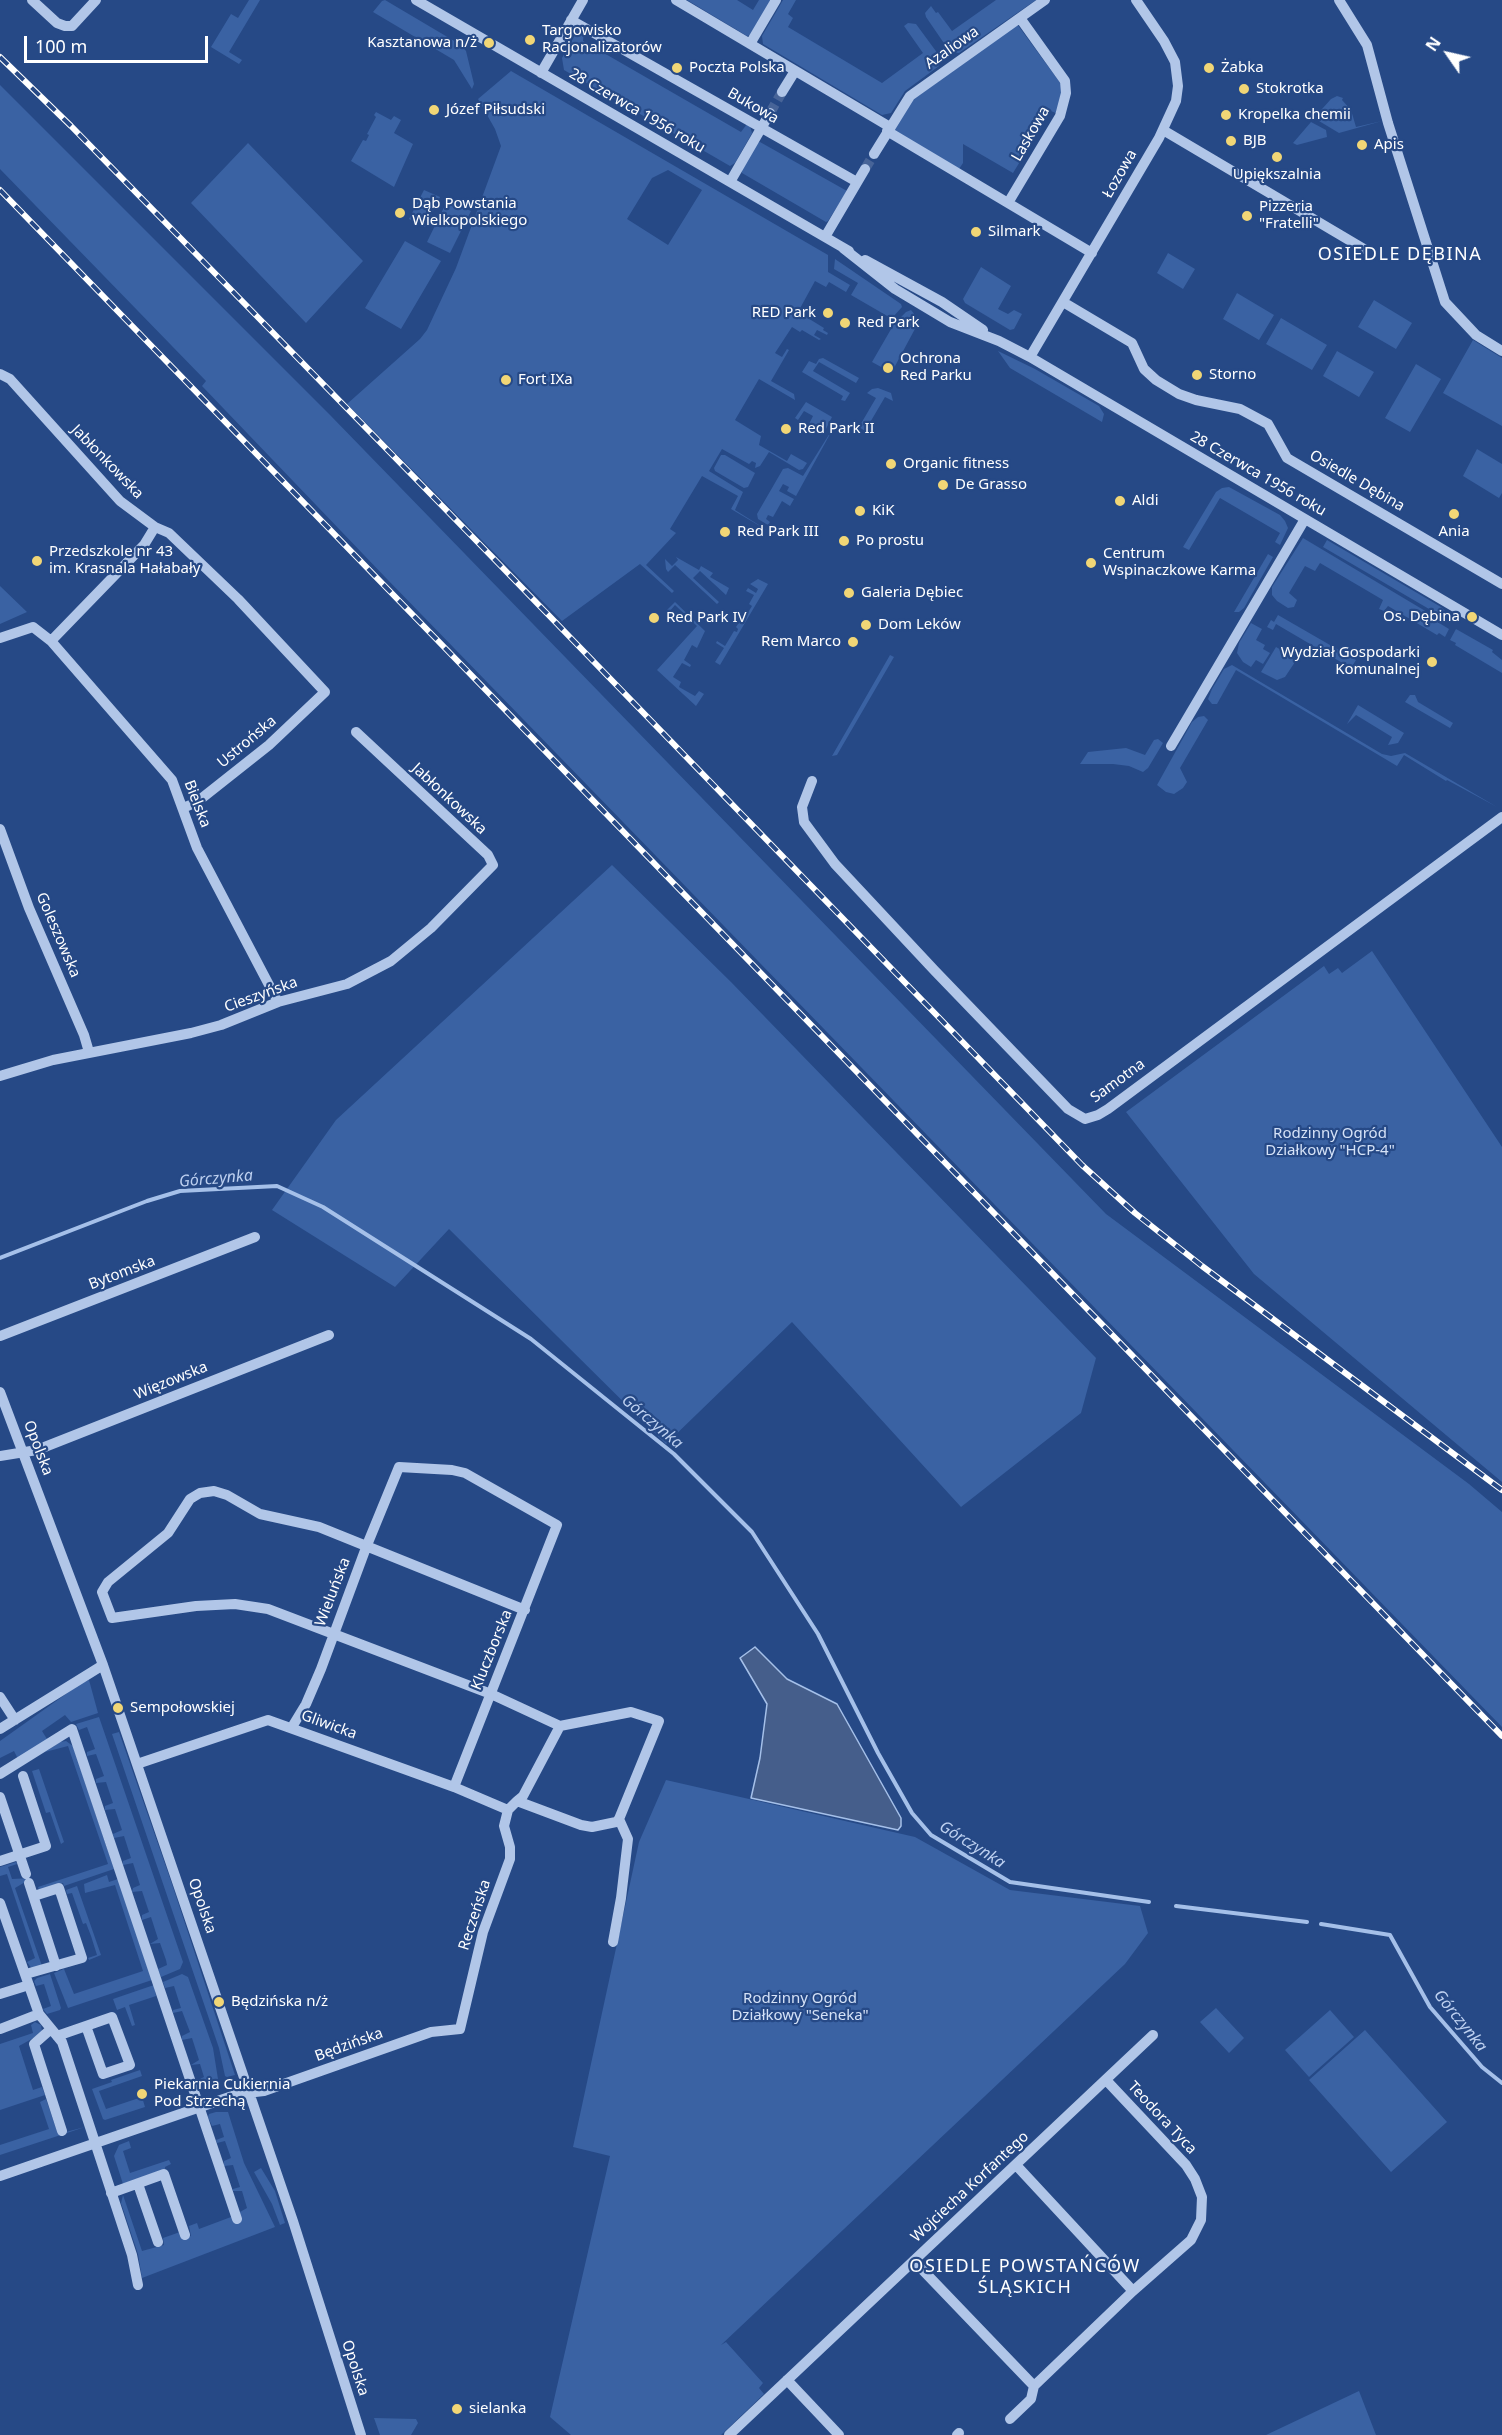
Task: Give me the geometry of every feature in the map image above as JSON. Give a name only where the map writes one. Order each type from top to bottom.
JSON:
[{"type":"street","points":[[32,0],[57,23],[65,26],[72,26],[96,0]]},
{"type":"street","name":"28 Czerwca 1956 roku","points":[[416,0],[825,237],[896,289],[950,322],[999,341],[1030,357],[1502,635]]},
{"type":"street","points":[[541,73],[583,0]]},
{"type":"street","points":[[676,0],[1092,253]]},
{"type":"street","points":[[750,44],[776,0]]},
{"type":"street","name":"Azaliowa","points":[[874,154],[910,96],[1045,0]]},
{"type":"street","points":[[1339,0],[1367,45],[1388,123],[1444,302],[1476,335],[1502,351]]},
{"type":"street","name":"Łozowa","points":[[1030,357],[1163,130],[1176,101],[1177,71],[1168,48],[1139,1]]},
{"type":"street","name":"Laskowa","points":[[1008,203],[1061,114],[1066,93],[1065,81],[1020,18]]},
{"type":"street","name":"Bukowa","points":[[572,20],[857,182]]},
{"type":"street","points":[[782,92],[795,71]]},
{"type":"street","points":[[730,182],[770,113]]},
{"type":"street","points":[[1163,130],[1364,249]]},
{"type":"street","points":[[825,237],[865,169]]},
{"type":"street","name":"Osiedle Dębina","points":[[1063,302],[1132,343],[1144,369],[1156,380],[1179,394],[1240,409],[1268,424],[1287,458],[1502,584]]},
{"type":"street","name":"Jabłonkowska","points":[[0,375],[10,379],[120,501],[155,527],[169,533],[230,591],[325,692]]},
{"type":"street","points":[[1171,747],[1305,519]]},
{"type":"street","points":[[0,638],[33,627],[51,641],[144,545],[155,527]]},
{"type":"street","name":"Bielska","points":[[51,641],[172,780],[197,848],[278,1002]]},
{"type":"street","name":"Ustrońska","points":[[183,808],[197,802],[269,745],[325,692]]},
{"type":"street","name":"Jabłonkowska","points":[[356,732],[488,855],[493,865]]},
{"type":"street","name":"Samotna","points":[[812,781],[802,807],[804,822],[836,864],[1068,1109],[1085,1119],[1098,1115],[1108,1108],[1502,817]]},
{"type":"street","name":"Goleszowska","points":[[0,829],[29,908],[84,1035],[89,1052]]},
{"type":"street","name":"Cieszyńska","points":[[0,1076],[52,1060],[191,1033],[221,1025],[278,1002],[346,984],[391,961],[431,928],[493,865]]},
{"type":"street","name":"Bytomska","points":[[0,1336],[255,1237]]},
{"type":"street","name":"Więzowska","points":[[0,1456],[37,1450],[329,1335]]},
{"type":"street","name":"Opolska","points":[[0,1392],[103,1665],[249,2093],[361,2435]]},
{"type":"street","name":"Kluczborska","points":[[399,1467],[446,1469],[465,1473],[557,1524],[454,1787]]},
{"type":"street","name":"Wieluńska","points":[[292,1727],[306,1704],[399,1467]]},
{"type":"street","points":[[517,1801],[581,1825],[605,1826],[615,1822],[619,1819],[636,1780],[659,1721],[631,1712],[560,1726],[491,1694],[277,1612],[246,1604],[196,1606],[112,1618],[103,1589],[168,1533],[190,1499],[207,1491],[226,1495],[260,1514],[306,1523],[367,1545],[525,1610]]},
{"type":"street","points":[[0,1729],[103,1665]]},
{"type":"street","points":[[0,1697],[15,1720]]},
{"type":"street","name":"Gliwicka","points":[[137,1764],[258,1721],[274,1721],[454,1787],[508,1810]]},
{"type":"street","points":[[508,1810],[523,1796],[560,1726]]},
{"type":"street","points":[[0,1774],[72,1729],[237,2219]]},
{"type":"street","points":[[0,1861],[46,1846],[23,1776]]},
{"type":"street","points":[[0,1797],[56,1966]]},
{"type":"street","name":"Reczeńska","points":[[460,2029],[483,1932],[510,1859],[510,1847],[504,1826],[508,1810]]},
{"type":"street","points":[[613,1942],[628,1839],[619,1819]]},
{"type":"street","points":[[0,1994],[56,1966],[82,1958],[59,1888],[34,1896]]},
{"type":"street","points":[[0,1903],[39,2014],[62,2042],[132,2255],[138,2285]]},
{"type":"street","points":[[0,2029],[39,2014]]},
{"type":"street","points":[[62,2131],[34,2044],[54,2033],[112,2017],[130,2065],[103,2074],[86,2026]]},
{"type":"street","name":"Będzińska","points":[[0,2176],[200,2109],[238,2094],[264,2091],[431,2032],[460,2029]]},
{"type":"street","name":"Wojciecha Korfantego","points":[[729,2435],[1153,2035]]},
{"type":"street","name":"Teodora Tyca","points":[[1010,2419],[1031,2399],[1034,2386],[1133,2291],[1191,2240],[1201,2220],[1202,2197],[1195,2179],[1176,2153],[1106,2080]]},
{"type":"street","points":[[1016,2165],[1133,2291]]},
{"type":"street","points":[[111,2193],[164,2174],[185,2235]]},
{"type":"street","points":[[138,2184],[158,2242]]},
{"type":"street","points":[[914,2260],[1034,2386]]},
{"type":"street","points":[[787,2380],[839,2435]]},
{"type":"green space","points":[[249,0],[260,0],[229,52],[242,60],[239,64],[211,47],[231,14],[238,18]]},
{"type":"green space","points":[[385,0],[461,45],[466,51],[474,84],[472,89],[454,60],[373,12]]},
{"type":"green space","points":[[687,0],[737,0],[753,10],[759,0],[771,0],[751,35],[747,36]]},
{"type":"green space","points":[[783,0],[796,0],[788,14],[793,18],[788,27],[882,83],[923,53],[904,26],[908,23],[916,24],[941,58],[939,66],[905,91],[891,113],[882,115],[763,44],[762,36]]},
{"type":"green space","points":[[996,0],[1036,0],[959,53],[950,52],[925,13],[931,6],[952,31]]},
{"type":"green space","points":[[1017,24],[1061,84],[1063,92],[1058,114],[1051,111],[1013,173],[963,144],[963,163],[959,169],[891,130],[912,99]]},
{"type":"green space","points":[[577,31],[584,31],[583,41],[741,132],[747,124],[750,126],[752,133],[735,163],[730,166],[564,70],[562,58]]},
{"type":"green space","points":[[511,71],[828,255],[828,272],[850,285],[846,292],[829,282],[826,287],[815,281],[798,312],[824,328],[827,335],[817,330],[814,335],[821,339],[819,340],[792,327],[775,353],[782,357],[787,349],[789,350],[771,381],[794,394],[795,400],[759,379],[735,420],[761,436],[759,445],[787,461],[791,454],[807,463],[803,469],[799,470],[769,452],[760,466],[755,468],[756,463],[752,461],[749,464],[722,449],[709,471],[743,492],[735,510],[770,532],[731,509],[738,496],[702,476],[670,529],[676,533],[646,565],[674,591],[672,593],[640,564],[562,621],[347,404],[420,339],[427,330],[456,268],[501,146],[495,129],[478,99]],"holes":[[[668,170],[702,190],[668,245],[627,219],[652,178]]]},
{"type":"green space","points":[[0,85],[331,416],[1106,1214],[1469,1484],[1502,1512],[1502,1727],[386,578],[202,386],[206,381],[0,169]]},
{"type":"green space","points":[[1337,96],[1343,98],[1342,100],[1351,110],[1356,127],[1382,121],[1339,133],[1314,118],[1331,99]]},
{"type":"green space","points":[[376,112],[391,120],[394,116],[401,120],[394,133],[413,144],[394,187],[351,161],[363,140],[366,141]]},
{"type":"green space","points":[[1311,122],[1326,130],[1327,137],[1297,145],[1293,143]]},
{"type":"green space","points":[[760,142],[847,191],[828,221],[826,222],[742,173],[742,168],[756,143]]},
{"type":"green space","points":[[248,143],[363,261],[306,323],[191,203]]},
{"type":"green space","points":[[424,190],[440,197],[425,227],[409,219]]},
{"type":"green space","points":[[448,199],[471,211],[450,253],[427,242]]},
{"type":"green space","points":[[405,241],[441,261],[401,329],[365,308]]},
{"type":"green space","points":[[1168,253],[1195,269],[1183,289],[1157,273]]},
{"type":"green space","points":[[835,259],[901,304],[902,307],[893,317],[889,317],[851,295],[858,283],[834,269]]},
{"type":"green space","points":[[981,267],[1011,286],[998,309],[1008,314],[1014,310],[1022,314],[1014,329],[1010,330],[965,303],[963,299]]},
{"type":"green space","points":[[1237,293],[1274,315],[1259,340],[1223,319]]},
{"type":"green space","points":[[1374,300],[1412,323],[1396,349],[1358,327]]},
{"type":"green space","points":[[911,310],[915,315],[916,327],[894,368],[885,363],[883,368],[872,362],[894,324]]},
{"type":"green space","points":[[1281,318],[1327,345],[1312,370],[1266,344]]},
{"type":"green space","points":[[1473,340],[1502,358],[1502,426],[1443,393]]},
{"type":"green space","points":[[998,351],[1035,369],[1099,406],[1104,414],[1102,422],[1010,368]]},
{"type":"green space","points":[[1337,351],[1374,372],[1359,397],[1323,376]]},
{"type":"green space","points":[[823,358],[859,378],[856,383],[819,362],[813,371],[850,393],[845,401],[841,400],[843,396],[802,372],[809,361],[816,364],[819,359]]},
{"type":"green space","points":[[1416,364],[1441,379],[1410,432],[1385,418]]},
{"type":"green space","points":[[878,388],[891,393],[893,401],[885,397],[865,431],[859,427],[876,398],[867,393]]},
{"type":"green space","points":[[806,402],[832,417],[823,435],[808,426],[813,416],[804,411],[798,420],[795,418]]},
{"type":"green space","points":[[835,425],[796,496],[787,491],[789,487],[783,484],[779,491],[794,499],[790,506],[782,501],[773,517],[768,515],[766,519],[770,522],[768,525],[758,519],[757,514],[783,469],[788,468],[803,476]]},
{"type":"green space","points":[[1477,449],[1502,464],[1502,493],[1499,498],[1463,476]]},
{"type":"green space","points":[[721,455],[725,455],[755,473],[748,487],[744,488],[715,471],[714,468]]},
{"type":"green space","points":[[1229,487],[1280,515],[1288,528],[1280,545],[1275,542],[1280,533],[1220,498],[1189,550],[1183,547],[1216,492]]},
{"type":"green space","points":[[1303,538],[1427,612],[1426,615],[1449,629],[1445,637],[1439,633],[1437,635],[1388,606],[1384,611],[1379,609],[1383,600],[1320,563],[1315,571],[1305,566],[1289,593],[1297,600],[1294,607],[1288,608],[1277,601],[1272,595],[1272,587]]},
{"type":"green space","points":[[1327,540],[1445,611],[1441,616],[1323,547]]},
{"type":"green space","points":[[1268,554],[1273,557],[1244,608],[1239,612],[1234,612]]},
{"type":"green space","points":[[676,557],[699,570],[701,566],[713,573],[710,577],[729,588],[726,595],[700,571],[693,578],[719,602],[717,604],[675,565],[668,572],[665,559],[672,566],[678,560]]},
{"type":"green space","points":[[758,579],[768,584],[720,665],[715,662],[724,648],[716,643],[717,641],[725,646],[734,631],[737,632],[736,627],[752,606],[749,604],[754,595],[746,591],[748,588],[756,593],[758,589],[750,584]]},
{"type":"green space","points":[[0,586],[27,612],[0,624]]},
{"type":"green space","points":[[675,602],[705,631],[697,648],[692,645],[684,660],[691,665],[690,667],[682,663],[673,677],[681,682],[679,687],[695,696],[699,691],[704,694],[696,706],[657,670],[697,626],[675,605],[669,612],[667,610]]},
{"type":"green space","points":[[1278,615],[1356,660],[1351,668],[1276,624],[1273,630],[1267,627]]},
{"type":"green space","points":[[1251,623],[1262,629],[1256,640],[1265,645],[1263,649],[1270,653],[1263,664],[1256,660],[1251,667],[1243,662],[1237,653],[1239,643]]},
{"type":"green space","points":[[1456,629],[1493,650],[1492,652],[1502,660],[1502,673],[1455,645],[1456,643],[1450,640]]},
{"type":"green space","points":[[1276,647],[1297,659],[1285,677],[1277,680],[1261,672]]},
{"type":"green space","points":[[890,655],[894,657],[837,755],[832,756]]},
{"type":"green space","points":[[1232,665],[1382,754],[1391,756],[1405,753],[1497,807],[1446,781],[1404,755],[1397,766],[1236,670],[1217,704],[1212,704],[1208,699],[1212,689],[1224,669]]},
{"type":"green space","points":[[1410,695],[1415,695],[1418,702],[1453,723],[1450,728],[1405,702]]},
{"type":"green space","points":[[1358,705],[1404,733],[1398,743],[1388,745],[1392,737],[1356,715],[1347,724]]},
{"type":"green space","points":[[1204,716],[1208,720],[1180,768],[1187,782],[1174,794],[1166,792],[1157,785],[1192,722]]},
{"type":"green space","points":[[1158,739],[1163,743],[1148,768],[1143,772],[1129,766],[1080,764],[1088,752],[1126,748],[1145,755],[1154,740]]},
{"type":"green space","points":[[612,865],[731,982],[1096,1358],[1081,1413],[961,1507],[792,1322],[666,1444],[449,1229],[395,1287],[272,1210],[336,1120]]},
{"type":"green space","name":"Rodzinny Ogród Działkowy \"HCP-4\"","points":[[1372,951],[1502,1147],[1502,1482],[1254,1274],[1126,1112],[1324,966],[1329,974],[1338,968],[1342,973]]},
{"type":"green space","points":[[89,1680],[98,1713],[71,1722],[65,1715],[42,1731],[47,1739],[18,1759],[14,1751],[0,1758],[0,1741]]},
{"type":"green space","points":[[99,1717],[183,1962],[180,1969],[161,1977],[158,1969],[167,1965],[166,1960],[160,1943],[150,1944],[158,1939],[151,1917],[142,1920],[142,1915],[149,1912],[142,1891],[132,1892],[133,1888],[140,1885],[133,1863],[123,1865],[123,1861],[131,1858],[124,1836],[114,1838],[113,1834],[122,1830],[115,1809],[105,1810],[105,1806],[113,1803],[106,1782],[96,1783],[96,1779],[104,1776],[96,1754],[87,1756],[87,1752],[95,1749],[87,1727],[79,1730],[76,1724]]},
{"type":"green space","points":[[119,1732],[235,2075],[225,2076],[219,2048],[112,1734]]},
{"type":"green space","points":[[66,1741],[73,1746],[114,1869],[64,1886],[63,1883],[39,1890],[38,1887],[108,1864],[68,1746],[45,1752],[60,1742]]},
{"type":"green space","points":[[39,1769],[64,1842],[61,1844],[50,1812],[46,1813],[32,1771]]},
{"type":"green space","name":"Rodzinny Ogród Działkowy \"Seneka\"","points":[[666,1780],[915,1837],[1010,1890],[1140,1906],[1148,1933],[1125,1964],[721,2345],[726,2342],[763,2383],[759,2388],[764,2394],[721,2435],[571,2435],[550,2417],[610,2156],[573,2147],[639,1842]]},
{"type":"green space","points":[[16,1862],[17,1864],[8,1867],[12,1879],[32,1878],[15,1888],[42,1966],[32,1969],[27,1962],[35,1958],[7,1874],[0,1876],[0,1867]]},
{"type":"green space","points":[[107,1875],[109,1882],[118,1879],[152,1980],[68,2008],[54,1973],[64,1969],[74,1994],[143,1971],[115,1885],[85,1893],[84,1884]]},
{"type":"green space","points":[[77,1886],[101,1955],[89,1960],[88,1958],[97,1955],[91,1936],[86,1923],[83,1924],[72,1893],[67,1894],[66,1890]]},
{"type":"green space","points":[[50,1974],[61,2008],[47,2014],[43,2009],[51,2006],[44,1984],[36,1986],[34,1981]]},
{"type":"green space","points":[[182,1974],[188,1977],[213,2048],[218,2079],[215,2084],[199,2089],[196,2081],[204,2077],[200,2064],[191,2065],[199,2060],[192,2038],[182,2040],[182,2036],[190,2032],[182,2011],[173,2013],[173,2010],[181,2008],[174,1986],[165,1988],[163,1982]]},
{"type":"green space","points":[[154,1985],[156,1996],[129,2005],[135,2025],[132,2026],[125,2007],[117,2010],[113,1999]]},
{"type":"green space","points":[[1216,2008],[1244,2038],[1229,2053],[1200,2022]]},
{"type":"green space","points":[[1330,2010],[1354,2037],[1309,2077],[1285,2050]]},
{"type":"green space","points":[[35,2022],[41,2025],[42,2031],[19,2046],[33,2090],[42,2087],[45,2095],[0,2110],[0,2044],[33,2033],[31,2025]]},
{"type":"green space","points":[[1365,2030],[1447,2122],[1391,2172],[1309,2080]]},
{"type":"green space","points":[[140,2070],[142,2076],[99,2091],[106,2109],[142,2097],[145,2107],[103,2119],[92,2089]]},
{"type":"green space","points":[[46,2099],[58,2134],[85,2127],[0,2155],[0,2145],[49,2129],[40,2102]]},
{"type":"green space","points":[[228,2112],[244,2163],[275,2227],[142,2278],[138,2254],[121,2203],[123,2195],[142,2251],[164,2245],[163,2238],[180,2232],[182,2239],[191,2236],[189,2226],[197,2223],[199,2229],[231,2217],[247,2208],[242,2191],[233,2191],[240,2187],[233,2165],[224,2166],[224,2161],[231,2158],[225,2141],[217,2143],[216,2140],[224,2137],[220,2124],[212,2126],[208,2117],[209,2114]]},
{"type":"green space","points":[[129,2141],[131,2148],[123,2151],[130,2173],[169,2160],[171,2164],[165,2169],[123,2184],[114,2156],[119,2145]]},
{"type":"green space","points":[[261,2168],[275,2191],[285,2223],[280,2225],[272,2204],[254,2172]]},
{"type":"green space","points":[[1359,2391],[1376,2435],[1266,2435]]},
{"type":"green space","points":[[374,2418],[416,2419],[418,2423],[411,2435],[380,2435]]},
{"type":"shaded area","points":[[755,1647],[787,1679],[837,1704],[901,1818],[901,1826],[898,1830],[751,1798],[760,1758],[767,1704],[740,1658]]},
{"type":"waterway","name":"Górczynka","points":[[0,1258],[147,1201],[180,1191],[277,1186],[323,1207],[531,1339],[674,1454],[752,1532],[818,1634],[878,1753],[912,1813],[931,1835],[1010,1882],[1149,1902]]},
{"type":"waterway","name":"Górczynka","points":[[1176,1906],[1307,1922]]},
{"type":"waterway","name":"Górczynka","points":[[1321,1924],[1390,1935],[1430,2007],[1482,2067],[1502,2083]]},
{"type":"tunnel","points":[[770,113],[782,92]]},
{"type":"tunnel","points":[[865,169],[874,154]]},
{"type":"railway","points":[[0,57],[71,126],[499,564],[1082,1165],[1135,1213],[1202,1266],[1502,1490]]},
{"type":"railway","points":[[0,190],[1502,1736]]},
{"type":"place","name":"Targowisko Racjonalizatorów","points":[[530,40]]},
{"type":"place","name":"Kasztanowa n/ż","points":[[489,43]]},
{"type":"place","name":"Poczta Polska","points":[[677,68]]},
{"type":"place","name":"Żabka","points":[[1209,68]]},
{"type":"place","name":"Stokrotka","points":[[1244,89]]},
{"type":"place","name":"Józef Piłsudski","points":[[434,110]]},
{"type":"place","name":"Kropelka chemii","points":[[1226,115]]},
{"type":"place","name":"BJB","points":[[1231,141]]},
{"type":"place","name":"Apis","points":[[1362,145]]},
{"type":"place","name":"Upiększalnia","points":[[1277,157]]},
{"type":"place","name":"Dąb Powstania Wielkopolskiego","points":[[400,213]]},
{"type":"place","name":"Pizzeria \"Fratelli\"","points":[[1247,216]]},
{"type":"place","name":"Silmark","points":[[976,232]]},
{"type":"place","name":"RED Park","points":[[828,313]]},
{"type":"place","name":"Red Park","points":[[845,323]]},
{"type":"place","name":"Ochrona Red Parku","points":[[888,368]]},
{"type":"place","name":"Storno","points":[[1197,375]]},
{"type":"place","name":"Fort IXa","points":[[506,380]]},
{"type":"place","name":"Red Park II","points":[[786,429]]},
{"type":"place","name":"Organic fitness","points":[[891,464]]},
{"type":"place","name":"De Grasso","points":[[943,485]]},
{"type":"place","name":"Aldi","points":[[1120,501]]},
{"type":"place","name":"KiK","points":[[860,511]]},
{"type":"place","name":"Ania","points":[[1454,514]]},
{"type":"place","name":"Red Park III","points":[[725,532]]},
{"type":"place","name":"Po prostu","points":[[844,541]]},
{"type":"place","name":"Przedszkole nr 43 im. Krasnala Hałabały","points":[[37,561]]},
{"type":"place","name":"Centrum Wspinaczkowe Karma","points":[[1091,563]]},
{"type":"place","name":"Galeria Dębiec","points":[[849,593]]},
{"type":"place","name":"Os. Dębina","points":[[1472,617]]},
{"type":"place","name":"Red Park IV","points":[[654,618]]},
{"type":"place","name":"Dom Leków","points":[[866,625]]},
{"type":"place","name":"Rem Marco","points":[[853,642]]},
{"type":"place","name":"Wydział Gospodarki Komunalnej","points":[[1432,662]]},
{"type":"place","name":"Sempołowskiej","points":[[118,1708]]},
{"type":"place","name":"Będzińska n/ż","points":[[219,2002]]},
{"type":"place","name":"Piekarnia Cukiernia Pod Strzechą","points":[[142,2094]]},
{"type":"place","name":"sielanka","points":[[457,2409]]},
{"type":"district","name":"OSIEDLE DĘBINA","points":[[1400,255]]},
{"type":"district","name":"OSIEDLE POWSTAŃCÓW ŚLĄSKICH","points":[[1025,2277]]}]
